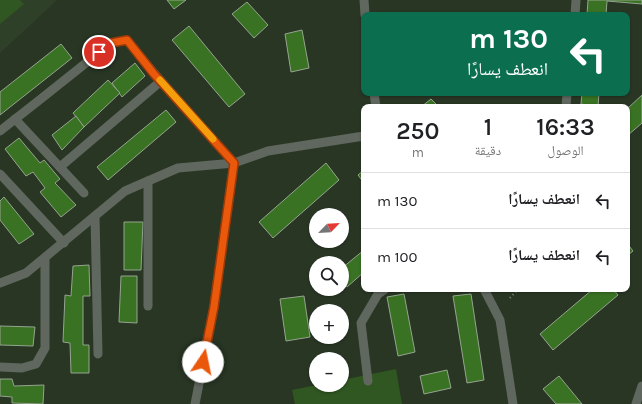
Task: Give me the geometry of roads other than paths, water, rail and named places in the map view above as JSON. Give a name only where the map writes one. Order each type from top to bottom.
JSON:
[{"type":"street","points":[[364,0],[365,12]]},
{"type":"street","points":[[575,12],[576,0]]},
{"type":"street","points":[[0,130],[111,43],[127,40],[161,81],[234,163],[214,307],[195,404]]},
{"type":"street","points":[[60,167],[161,81]]},
{"type":"street","points":[[15,119],[84,193]]},
{"type":"street","points":[[0,283],[26,273],[45,259],[126,191],[178,168],[234,163],[268,151],[361,136]]},
{"type":"street","points":[[0,174],[64,243]]},
{"type":"street","points":[[148,181],[148,306]]},
{"type":"street","points":[[95,216],[98,354]]},
{"type":"street","points":[[0,367],[22,368],[36,364],[45,348],[45,259]]},
{"type":"street","points":[[368,381],[361,323],[378,294],[381,292]]},
{"type":"street","points":[[486,292],[500,320],[513,404]]},
{"type":"street","points":[[636,404],[642,386]]}]
